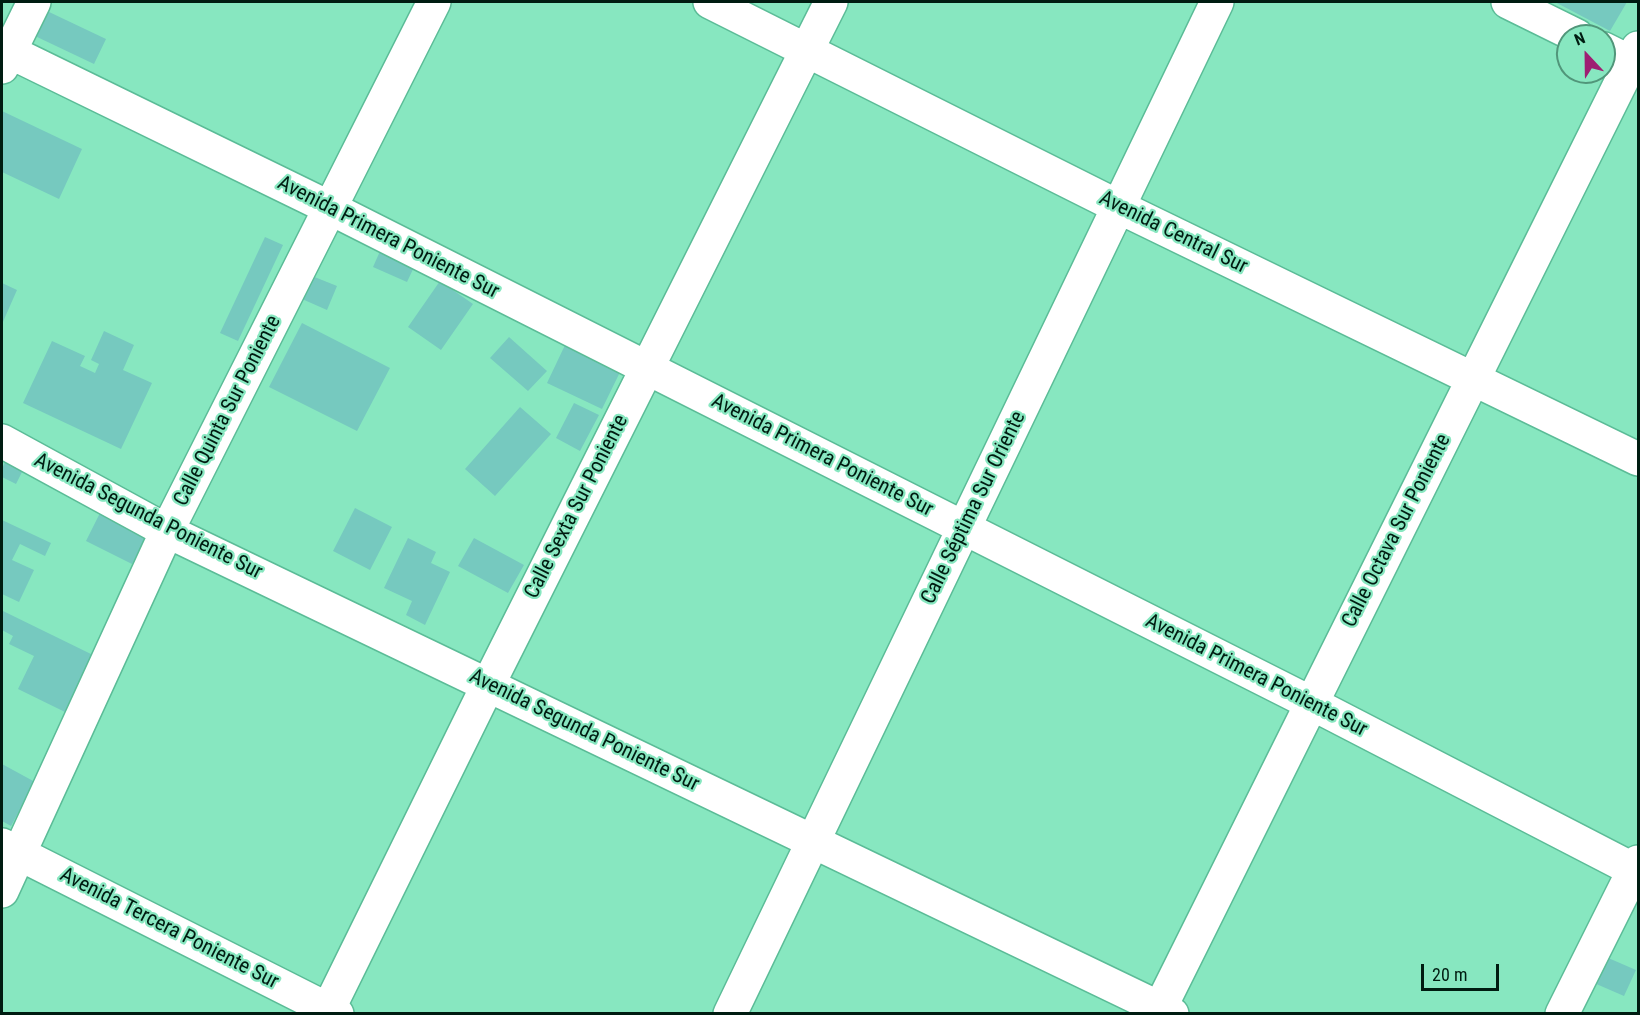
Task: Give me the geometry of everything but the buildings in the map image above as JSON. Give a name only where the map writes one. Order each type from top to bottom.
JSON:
[{"type":"street","points":[[4,56],[34,2]]},
{"type":"street","name":"Calle Quinta Sur Poniente","points":[[2,891],[10,849],[167,531],[434,2]]},
{"type":"street","name":"Avenida Central Sur","points":[[710,2],[1119,207],[1638,459]]},
{"type":"street","name":"Calle Sexta Sur Poniente","points":[[330,1012],[488,685],[831,2]]},
{"type":"street","name":"Calle Séptima Sur Oriente","points":[[730,1014],[1217,2]]},
{"type":"street","points":[[1508,2],[1556,26]]},
{"type":"street","name":"Avenida Primera Poniente Sur","points":[[4,56],[330,208],[1637,868]]},
{"type":"street","name":"Calle Octava Sur Poniente","points":[[1163,1012],[1311,703],[1472,379],[1628,57]]},
{"type":"street","name":"Avenida Segunda Poniente Sur","points":[[2,441],[167,531],[1163,1012]]},
{"type":"street","name":"Avenida Tercera Poniente Sur","points":[[10,849],[330,1012]]},
{"type":"street","points":[[1562,1014],[1637,868]]}]
